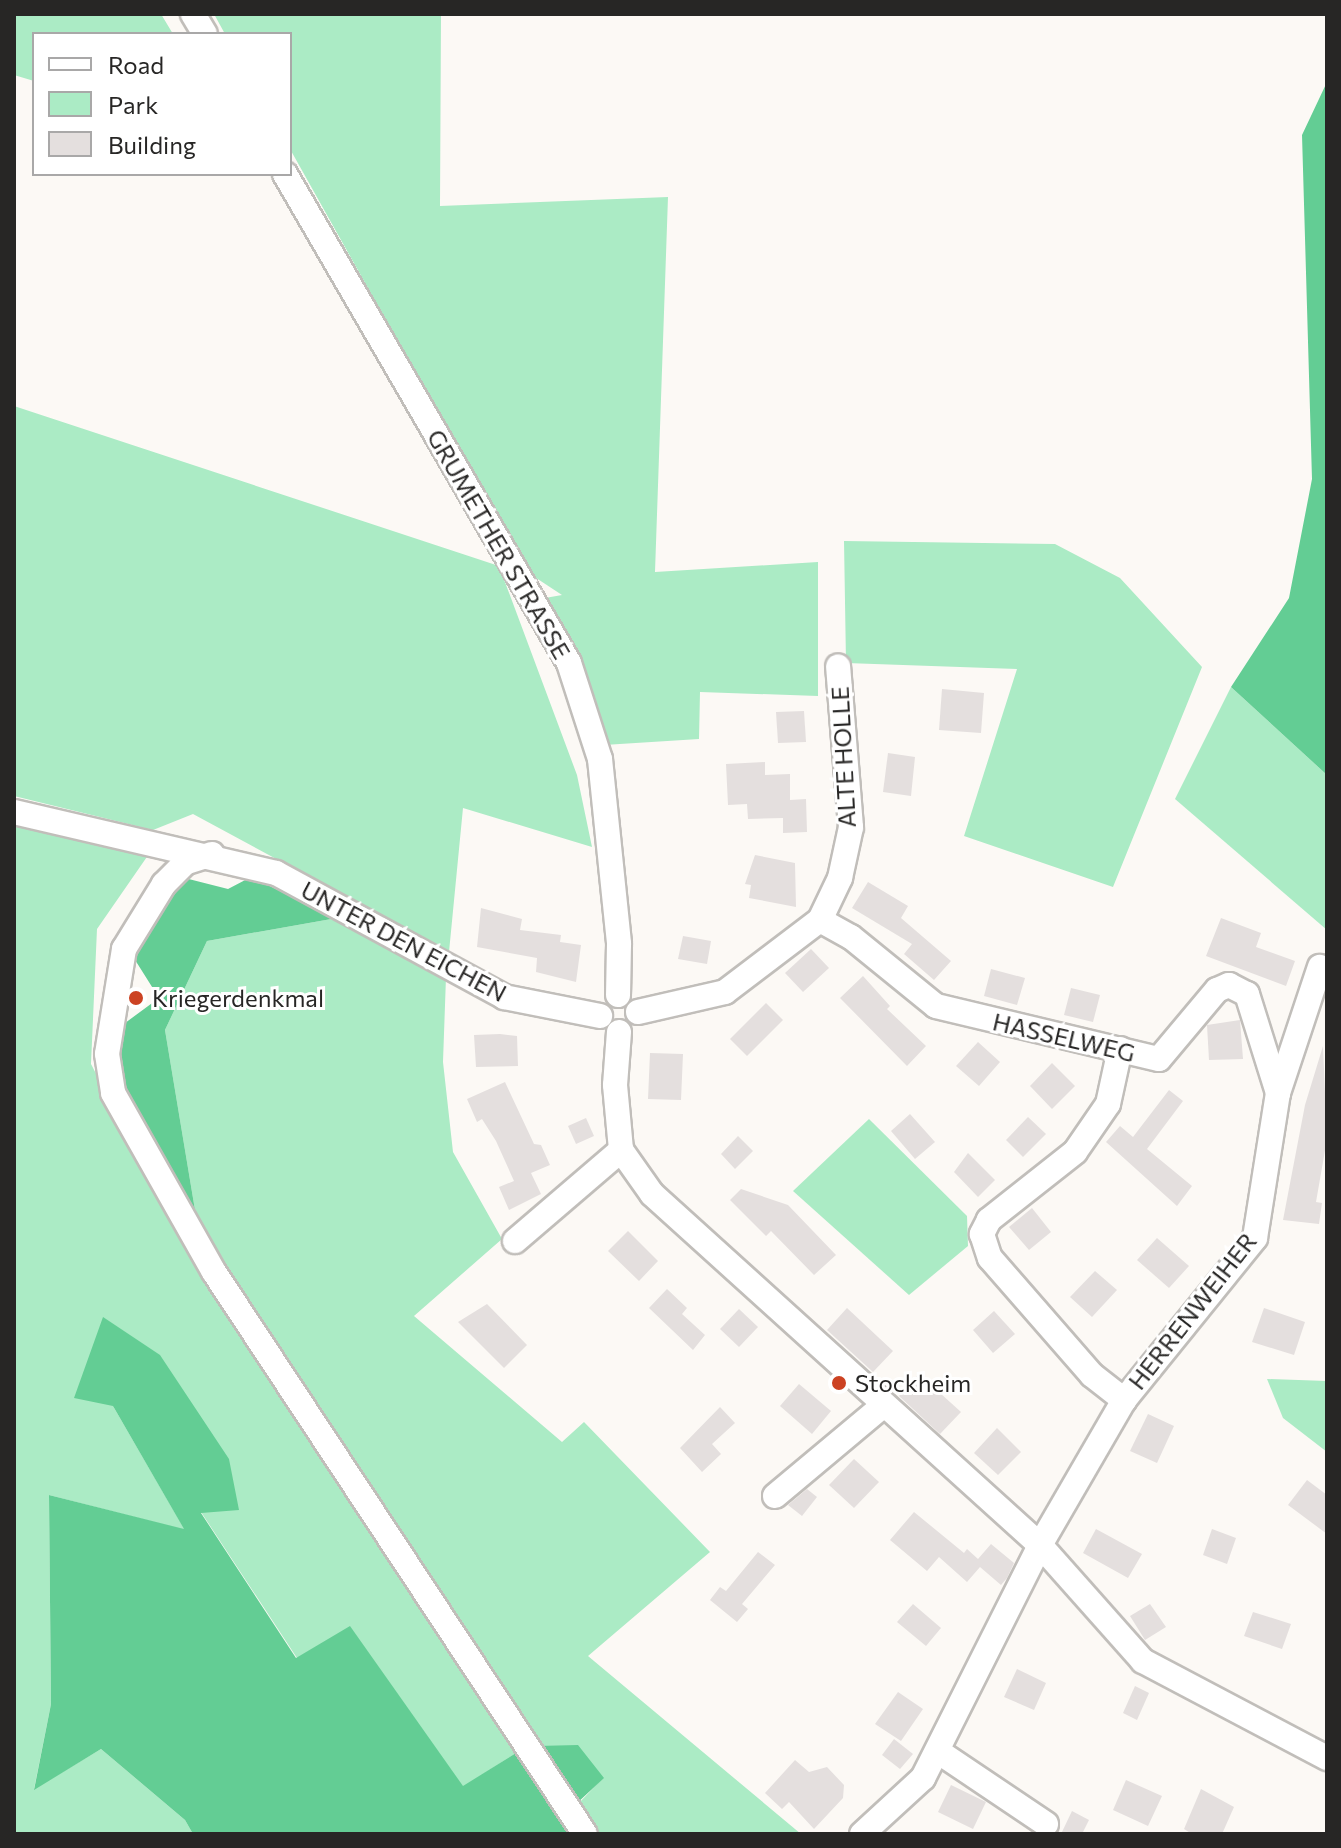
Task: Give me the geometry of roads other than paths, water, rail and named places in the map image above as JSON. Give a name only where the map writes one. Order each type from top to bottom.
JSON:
[{"type":"street","points":[[193,14],[204,32]]},
{"type":"street","name":"GRUMETHER STRASSE","points":[[286,176],[569,663],[600,759],[619,944],[618,995]]},
{"type":"street","name":"ALTE HOLLE","points":[[638,1012],[725,992],[820,920],[840,878],[851,827],[838,667]]},
{"type":"street","name":"UNTER DEN EICHEN","points":[[14,812],[212,854],[276,873],[504,997],[600,1016]]},
{"type":"street","points":[[212,854],[185,863],[164,884],[124,949],[107,1054],[113,1093],[214,1272],[585,1834]]},
{"type":"street","name":"HASSELWEG","points":[[820,920],[851,937],[936,1006],[1159,1059],[1217,990],[1229,985],[1247,994],[1278,1093]]},
{"type":"street","name":"HERRENWEIHER","points":[[862,1834],[923,1778],[939,1752],[1040,1545],[1124,1400],[1255,1238],[1278,1093],[1320,967]]},
{"type":"street","points":[[618,995],[634,1001],[638,1012],[635,1024],[619,1032],[608,1028],[600,1016],[604,1002],[618,995]]},
{"type":"street","points":[[619,1032],[615,1085],[621,1150],[652,1194],[1040,1545],[1143,1661],[1327,1758]]},
{"type":"street","points":[[1120,1049],[1108,1104],[1075,1152],[989,1220],[982,1234],[990,1258],[1092,1375],[1124,1400]]},
{"type":"street","points":[[515,1241],[621,1150]]},
{"type":"street","points":[[775,1496],[884,1405]]},
{"type":"street","points":[[939,1752],[1046,1824]]},
{"type":"place","name":"Kriegerdenkmal","points":[[136,998]]},
{"type":"place","name":"Stockheim","points":[[839,1383]]}]
